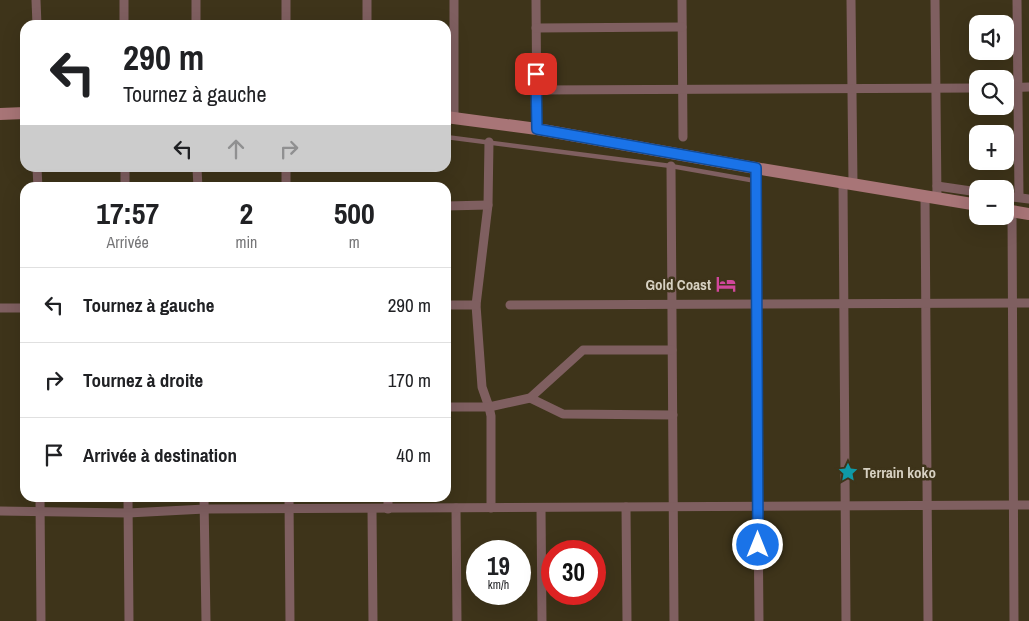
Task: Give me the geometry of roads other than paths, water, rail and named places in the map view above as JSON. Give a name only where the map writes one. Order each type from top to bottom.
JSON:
[{"type":"main road","points":[[0,114],[20,113]]},
{"type":"main road","points":[[451,117],[537,129],[848,183],[933,194],[969,203]]},
{"type":"main road","points":[[1014,211],[1029,214]]},
{"type":"street","points":[[36,0],[36,20]]},
{"type":"street","points":[[124,0],[124,20]]},
{"type":"street","points":[[196,0],[196,20]]},
{"type":"street","points":[[286,0],[286,20]]},
{"type":"street","points":[[367,0],[367,20]]},
{"type":"street","points":[[451,88],[454,0]]},
{"type":"street","points":[[536,0],[537,129]]},
{"type":"street","points":[[682,0],[683,136]]},
{"type":"street","points":[[846,621],[844,304],[852,88],[851,0]]},
{"type":"street","points":[[928,621],[925,303],[933,194],[936,88],[935,0]]},
{"type":"street","points":[[1017,0],[1018,197]]},
{"type":"street","points":[[536,28],[682,27]]},
{"type":"street","points":[[536,90],[969,88]]},
{"type":"street","points":[[1014,88],[1029,88]]},
{"type":"street","points":[[489,142],[488,205],[476,305],[482,387],[491,416],[491,508]]},
{"type":"street","points":[[671,166],[674,621]]},
{"type":"street","points":[[756,168],[759,621]]},
{"type":"street","points":[[933,194],[969,192]]},
{"type":"street","points":[[1014,197],[1029,199]]},
{"type":"street","points":[[451,206],[488,205]]},
{"type":"street","points":[[1009,225],[1012,303],[1014,621]]},
{"type":"street","points":[[510,304],[1029,303]]},
{"type":"street","points":[[451,305],[476,305]]},
{"type":"street","points":[[0,308],[20,308]]},
{"type":"street","points":[[451,407],[489,407],[530,398],[583,350],[672,350]]},
{"type":"street","points":[[530,398],[563,414],[673,415]]},
{"type":"street","points":[[40,502],[41,621]]},
{"type":"street","points":[[128,502],[129,621]]},
{"type":"street","points":[[204,502],[206,621]]},
{"type":"street","points":[[289,502],[290,621]]},
{"type":"street","points":[[388,502],[388,509]]},
{"type":"street","points":[[0,511],[40,510],[128,513],[205,509],[1029,505]]},
{"type":"street","points":[[626,507],[627,621]]},
{"type":"street","points":[[456,508],[457,621]]},
{"type":"street","points":[[541,508],[542,621]]},
{"type":"street","points":[[372,509],[373,621]]},
{"type":"lane","points":[[451,138],[671,166],[756,181]]},
{"type":"place","name":"Gold Coast","points":[[726,284]]},
{"type":"place","name":"Terrain koko","points":[[848,472]]}]
